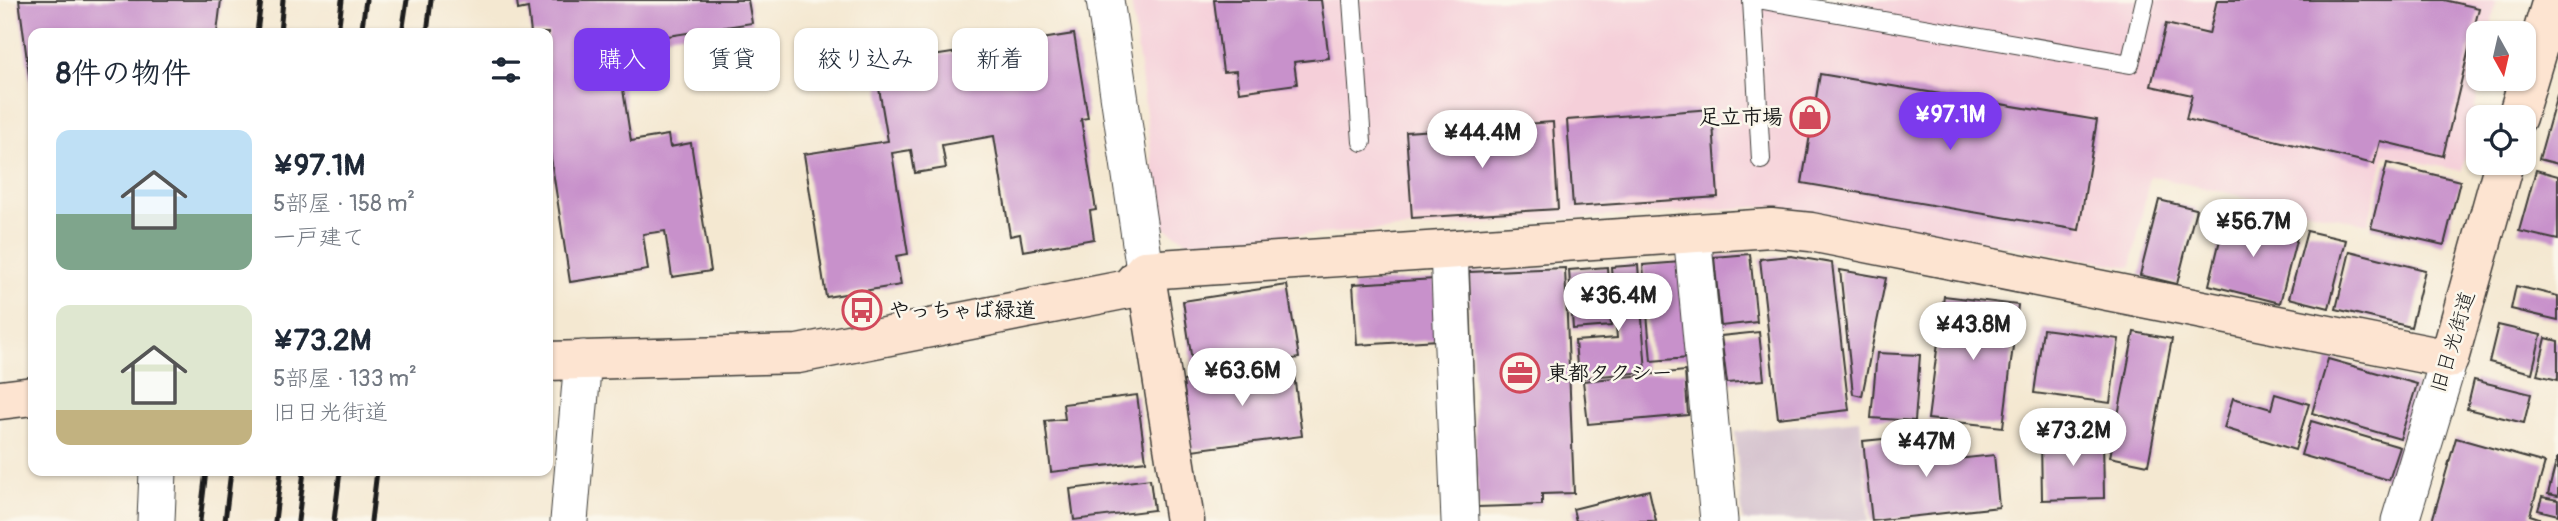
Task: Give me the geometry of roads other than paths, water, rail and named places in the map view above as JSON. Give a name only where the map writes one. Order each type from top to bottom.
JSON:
[{"type":"street","points":[[1105,0],[1185,521]]},
{"type":"street","points":[[2521,105],[2552,0]]},
{"type":"street","name":"旧日光街道","points":[[2400,521],[2501,175]]},
{"type":"street","points":[[569,521],[565,360],[798,354],[1128,289],[1145,270],[1771,228],[1811,232],[2449,359]]},
{"type":"street","points":[[1692,233],[1719,521]]},
{"type":"street","points":[[1449,250],[1460,521]]},
{"type":"street","points":[[0,400],[28,397]]},
{"type":"street","points":[[156,521],[158,476]]},
{"type":"lane","points":[[1352,0],[1362,142]]},
{"type":"lane","points":[[1752,0],[1761,160]]},
{"type":"lane","points":[[1763,0],[2130,64],[2145,0]]},
{"type":"railway","points":[[258,28],[261,0]]},
{"type":"railway","points":[[280,28],[283,0]]},
{"type":"railway","points":[[339,28],[342,0]]},
{"type":"railway","points":[[362,28],[366,0]]},
{"type":"railway","points":[[403,28],[407,0]]},
{"type":"railway","points":[[428,28],[431,0]]},
{"type":"railway","points":[[200,521],[205,476]]},
{"type":"railway","points":[[225,521],[230,476]]},
{"type":"railway","points":[[275,521],[280,476]]},
{"type":"railway","points":[[298,521],[303,476]]},
{"type":"railway","points":[[334,521],[339,476]]},
{"type":"railway","points":[[371,521],[376,476]]},
{"type":"place","name":"足立市場","points":[[1810,117]]},
{"type":"place","name":"やっちゃば緑道","points":[[862,310]]},
{"type":"place","name":"東都タクシー","points":[[1520,373]]}]
